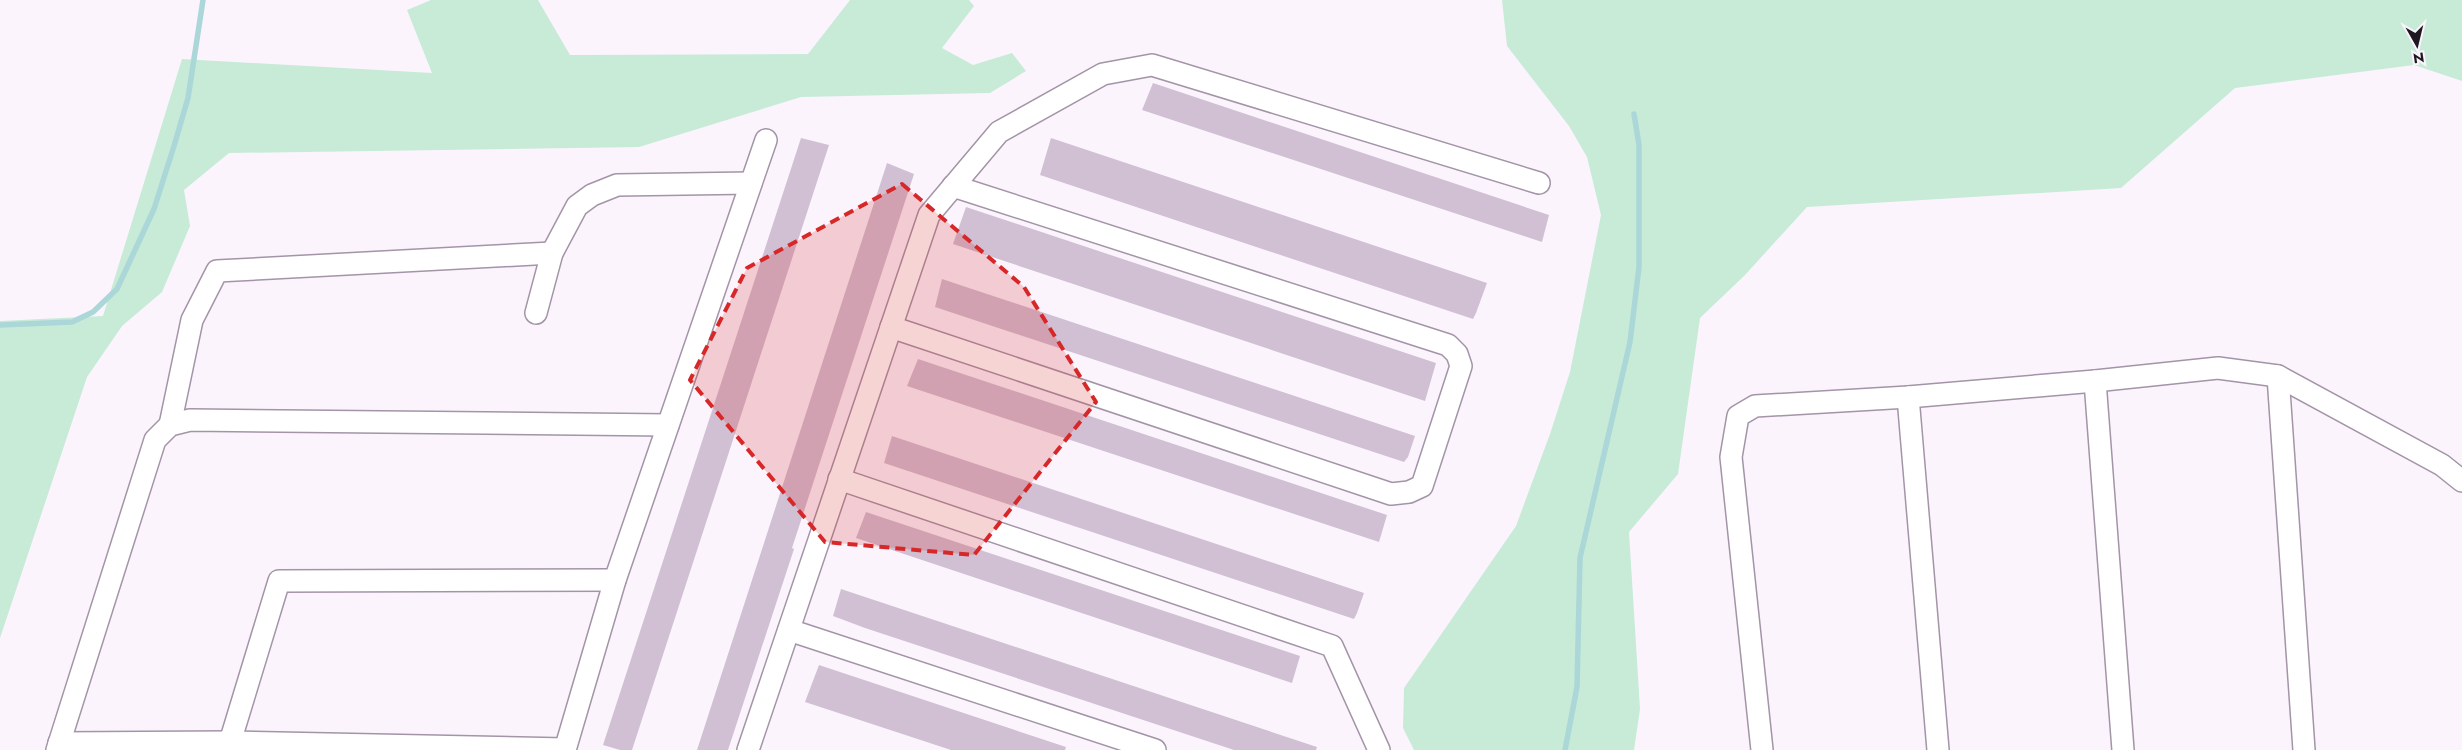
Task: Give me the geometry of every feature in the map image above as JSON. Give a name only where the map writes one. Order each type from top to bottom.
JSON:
[{"type":"lane","points":[[748,750],[929,215],[999,132],[1103,74],[1152,65],[1539,184]]},
{"type":"lane","points":[[552,253],[217,271],[192,320],[170,425],[156,440],[58,747],[230,742],[565,750],[615,580],[766,140]]},
{"type":"lane","points":[[536,312],[552,253],[577,206],[592,195],[617,185],[752,183]]},
{"type":"lane","points":[[891,327],[1391,494],[1410,492],[1422,486],[1461,366],[1457,354],[1448,345],[953,186]]},
{"type":"lane","points":[[1762,750],[1731,457],[1738,416],[1755,406],[1908,397],[2218,368],[2278,376],[2442,465],[2462,481]]},
{"type":"lane","points":[[2278,376],[2304,750]]},
{"type":"lane","points":[[2095,381],[2123,750]]},
{"type":"lane","points":[[1908,397],[1938,750]]},
{"type":"lane","points":[[170,425],[190,420],[668,425]]},
{"type":"lane","points":[[839,479],[1332,646],[1379,750]]},
{"type":"lane","points":[[230,742],[279,581],[615,580]]},
{"type":"lane","points":[[789,630],[1155,750]]},
{"type":"highlighted area","points":[[902,184],[1024,287],[1096,402],[974,555],[825,542],[690,380],[747,268]]},
{"type":"green space","points":[[431,0],[538,0],[570,55],[808,54],[850,0],[969,0],[974,6],[942,48],[973,65],[1012,53],[1026,71],[990,93],[801,97],[639,147],[229,153],[184,190],[190,226],[162,292],[122,326],[87,377],[0,638],[0,321],[103,316],[182,59],[432,73],[407,10]]},
{"type":"green space","points":[[1502,0],[2462,0],[2462,81],[2414,65],[2235,88],[2121,188],[1807,207],[1745,275],[1700,318],[1678,474],[1629,532],[1640,709],[1634,750],[1414,750],[1403,728],[1404,688],[1516,526],[1550,434],[1570,372],[1601,215],[1587,157],[1569,126],[1507,46]]},
{"type":"building","points":[[1153,83],[1549,215],[1542,242],[1142,110]]},
{"type":"building","points":[[801,138],[829,145],[632,750],[620,750],[603,745]]},
{"type":"building","points":[[1051,138],[1487,283],[1476,313],[1473,319],[1040,175]]},
{"type":"building","points":[[887,163],[914,174],[792,548],[794,549],[728,750],[697,750]]},
{"type":"building","points":[[966,207],[1436,363],[1425,401],[953,244]]},
{"type":"building","points":[[942,279],[1415,436],[1408,457],[1404,462],[935,307]]},
{"type":"building","points":[[918,359],[1387,515],[1379,542],[907,386]]},
{"type":"building","points":[[892,436],[1364,593],[1357,613],[1354,619],[884,463]]},
{"type":"building","points":[[866,512],[1300,656],[1292,683],[856,538]]},
{"type":"building","points":[[841,589],[1317,747],[1316,750],[1234,750],[865,628],[833,616]]},
{"type":"building","points":[[819,665],[1066,747],[1065,750],[951,750],[805,702]]},
{"type":"waterway","points":[[0,325],[72,322],[93,312],[117,289],[154,209],[174,146],[188,98],[203,0]]},
{"type":"waterway","points":[[1565,750],[1577,687],[1580,558],[1630,342],[1639,267],[1639,145],[1634,114]]}]
